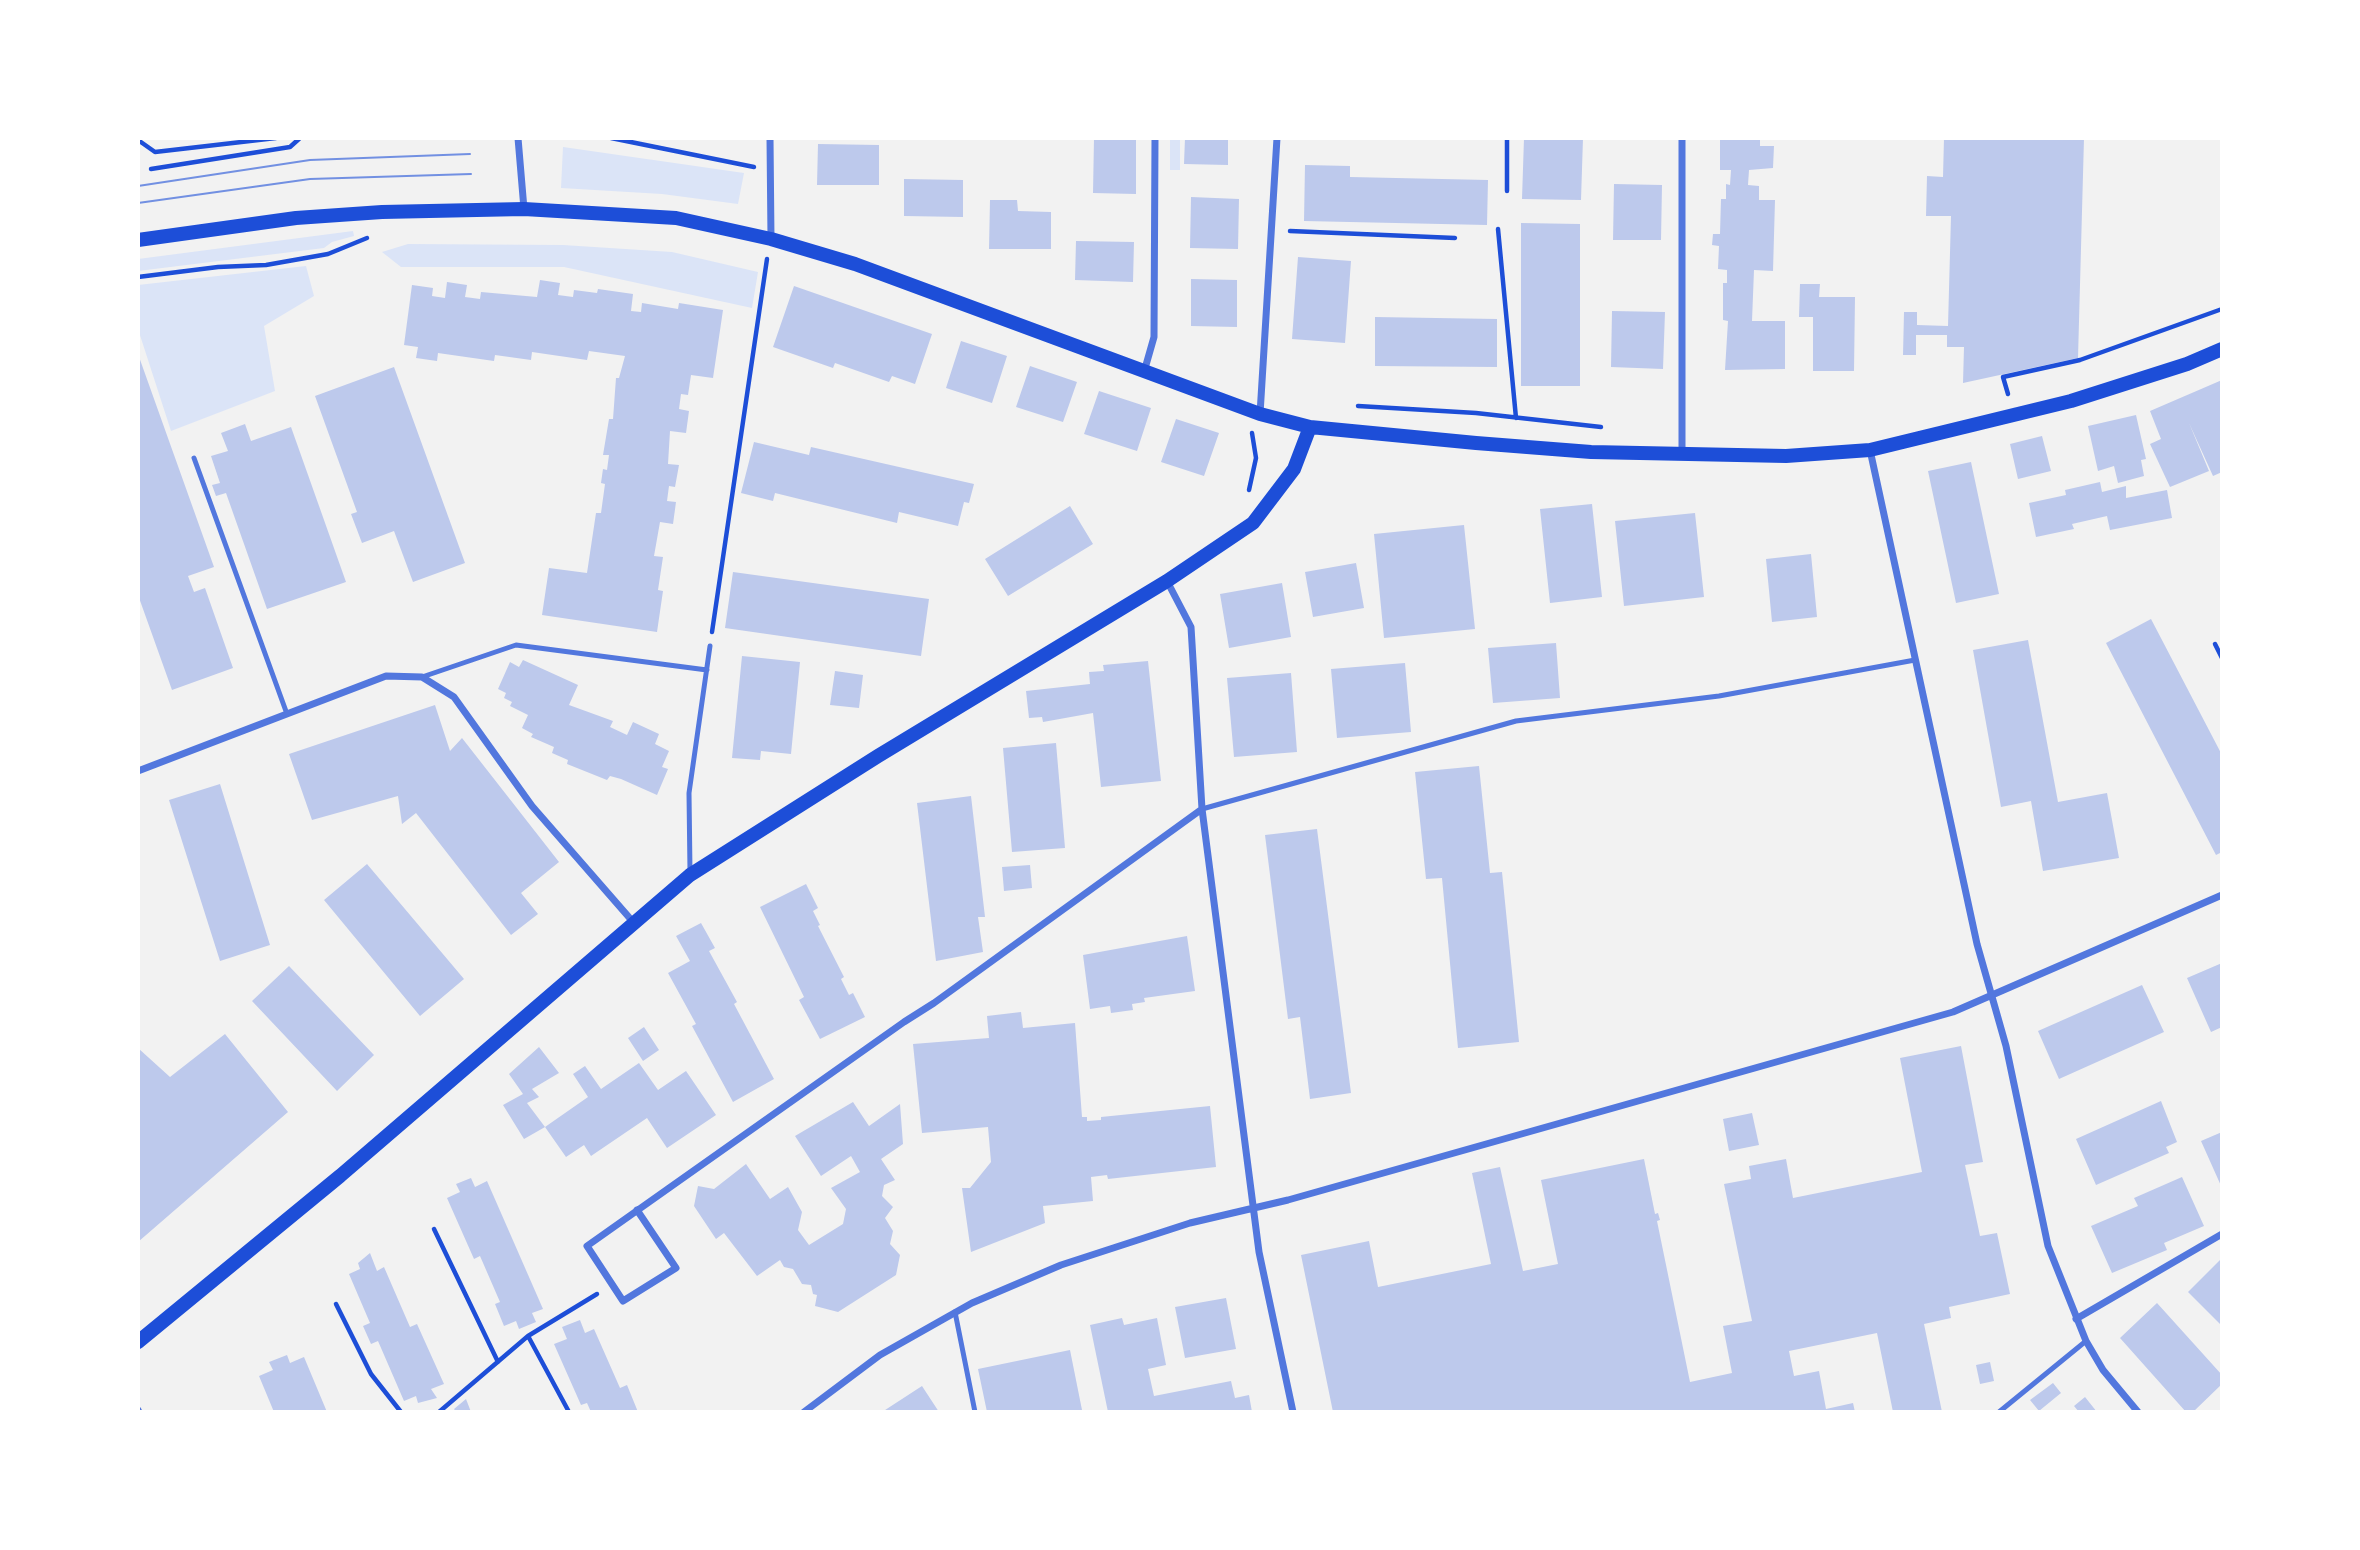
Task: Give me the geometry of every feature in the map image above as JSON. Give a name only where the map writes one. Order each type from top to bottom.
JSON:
[{"type":"main road","points":[[138,240],[296,218],[382,212],[524,209],[676,218],[771,239],[855,264],[1144,373],[1261,414],[1310,427],[1518,446],[1682,456],[1786,456],[1870,450],[2071,401],[2164,372],[2222,349]]},
{"type":"main road","points":[[138,1342],[340,1176],[690,875],[878,756],[1167,581],[1253,523],[1294,469],[1310,427]]},
{"type":"street","points":[[517,138],[524,209]]},
{"type":"street","points":[[770,138],[771,239]]},
{"type":"street","points":[[1144,373],[1154,337],[1155,138]]},
{"type":"street","points":[[1261,414],[1277,138]]},
{"type":"street","points":[[1682,138],[1682,456]]},
{"type":"street","points":[[1870,450],[1977,944],[1993,997],[2048,1246],[2086,1341],[2103,1370],[2137,1412]]},
{"type":"street","points":[[1167,581],[1191,627],[1202,809],[1259,1252],[1293,1412]]},
{"type":"street","points":[[138,771],[386,676],[422,677],[454,697],[532,806],[634,923]]},
{"type":"street","points":[[637,1210],[676,1268],[624,1300],[587,1246],[637,1210],[934,1003],[1202,809]]},
{"type":"street","points":[[804,1412],[880,1355],[955,1312],[1061,1265],[1190,1223],[1254,1209],[1953,1012],[1993,997],[2222,895]]},
{"type":"street","points":[[2076,1320],[2222,1234]]},
{"type":"lane","points":[[194,458],[287,714]]},
{"type":"lane","points":[[422,677],[516,645],[706,670]]},
{"type":"lane","points":[[690,875],[689,793],[710,646]]},
{"type":"lane","points":[[1202,809],[1516,721],[1720,696],[1915,660]]},
{"type":"lane","points":[[955,1312],[975,1412]]},
{"type":"lane","points":[[1999,1412],[2086,1341]]},
{"type":"path","points":[[138,140],[155,152],[276,138]]},
{"type":"path","points":[[151,169],[290,147],[300,138]]},
{"type":"path","points":[[611,138],[772,170]]},
{"type":"path","points":[[1507,138],[1507,191]]},
{"type":"path","points":[[1498,229],[1518,446]]},
{"type":"path","points":[[1272,230],[1455,238]]},
{"type":"path","points":[[138,277],[218,267],[266,265],[328,254],[366,238],[378,237]]},
{"type":"path","points":[[710,646],[771,239]]},
{"type":"path","points":[[755,258],[767,260]]},
{"type":"path","points":[[2013,414],[2003,377],[2080,360],[2222,309]]},
{"type":"path","points":[[1243,499],[1249,490],[1256,458],[1251,429]]},
{"type":"path","points":[[2215,644],[2222,658]]},
{"type":"path","points":[[434,1229],[498,1362]]},
{"type":"path","points":[[439,1412],[528,1336],[613,1284]]},
{"type":"path","points":[[336,1304],[371,1374],[401,1412]]},
{"type":"path","points":[[528,1336],[569,1412]]},
{"type":"shaded area","points":[[1170,138],[1180,138],[1180,170],[1170,170]]},
{"type":"shaded area","points":[[563,147],[744,173],[738,204],[662,194],[561,188]]},
{"type":"shaded area","points":[[353,231],[354,236],[332,242],[324,248],[138,271],[138,259]]},
{"type":"shaded area","points":[[408,244],[563,245],[672,252],[758,272],[752,308],[564,267],[401,267],[382,252]]},
{"type":"shaded area","points":[[306,266],[314,296],[264,326],[275,391],[171,431],[138,329],[138,285]]},
{"type":"building","points":[[1094,138],[1136,138],[1136,194],[1093,193]]},
{"type":"building","points":[[1185,138],[1228,138],[1228,165],[1184,164]]},
{"type":"building","points":[[1524,138],[1583,138],[1581,200],[1522,199]]},
{"type":"building","points":[[1720,138],[1760,138],[1760,146],[1774,146],[1773,168],[1749,170],[1748,185],[1759,186],[1759,200],[1775,200],[1773,271],[1754,270],[1752,321],[1785,321],[1785,369],[1725,370],[1728,321],[1723,320],[1723,283],[1727,283],[1727,270],[1718,269],[1719,246],[1712,245],[1713,234],[1720,234],[1721,199],[1726,199],[1726,184],[1730,185],[1731,170],[1720,170]]},
{"type":"building","points":[[1944,138],[2084,138],[2078,358],[1963,383],[1964,347],[1947,347],[1947,335],[1916,335],[1916,355],[1903,355],[1904,312],[1917,312],[1917,325],[1948,326],[1951,216],[1926,216],[1927,176],[1943,177]]},
{"type":"building","points":[[818,144],[879,145],[879,185],[817,185]]},
{"type":"building","points":[[1305,165],[1350,166],[1350,177],[1488,180],[1487,225],[1304,221]]},
{"type":"building","points":[[904,179],[963,180],[963,217],[904,216]]},
{"type":"building","points":[[1614,184],[1662,185],[1661,240],[1613,240]]},
{"type":"building","points":[[1191,197],[1239,199],[1238,249],[1190,248]]},
{"type":"building","points":[[990,200],[1017,200],[1018,211],[1051,212],[1051,249],[989,249]]},
{"type":"building","points":[[1521,223],[1580,224],[1580,386],[1521,386]]},
{"type":"building","points":[[1076,241],[1134,242],[1133,282],[1075,280]]},
{"type":"building","points":[[1298,257],[1351,261],[1345,343],[1292,339]]},
{"type":"building","points":[[1191,279],[1237,280],[1237,327],[1191,326]]},
{"type":"building","points":[[540,280],[560,283],[558,295],[573,297],[574,290],[597,293],[598,289],[633,294],[631,311],[641,312],[642,303],[678,309],[679,303],[723,310],[713,378],[691,375],[688,395],[681,394],[679,409],[689,411],[686,433],[670,431],[668,464],[679,465],[675,487],[669,486],[667,501],[676,502],[673,524],[660,522],[654,556],[663,557],[658,590],[663,591],[657,632],[542,615],[549,568],[587,573],[596,513],[601,513],[605,484],[601,483],[603,469],[607,470],[609,455],[603,455],[609,419],[613,419],[616,378],[619,378],[625,356],[589,351],[587,360],[532,352],[531,360],[495,355],[494,361],[438,353],[437,361],[416,358],[418,347],[404,345],[412,285],[433,288],[432,296],[445,298],[447,282],[467,285],[465,297],[480,299],[481,292],[537,297]]},
{"type":"building","points":[[1800,284],[1820,284],[1819,297],[1855,297],[1854,371],[1813,371],[1813,317],[1799,317]]},
{"type":"building","points":[[794,286],[932,334],[915,384],[892,376],[889,382],[835,363],[833,368],[773,347]]},
{"type":"building","points":[[1612,311],[1665,312],[1663,369],[1611,367]]},
{"type":"building","points":[[1375,317],[1497,319],[1497,367],[1375,366]]},
{"type":"building","points":[[961,341],[1007,356],[992,403],[946,388]]},
{"type":"building","points":[[138,354],[214,567],[188,576],[194,592],[205,588],[233,668],[172,690],[138,595]]},
{"type":"building","points":[[1030,366],[1077,382],[1063,422],[1016,407]]},
{"type":"building","points":[[394,367],[465,563],[413,582],[394,531],[362,543],[351,514],[357,512],[315,396]]},
{"type":"building","points":[[2222,380],[2222,472],[2213,476],[2189,423],[2209,471],[2170,487],[2150,444],[2161,439],[2150,411]]},
{"type":"building","points":[[1099,391],[1151,408],[1137,451],[1084,434]]},
{"type":"building","points":[[2136,415],[2146,459],[2141,460],[2144,476],[2118,483],[2114,466],[2098,471],[2088,426]]},
{"type":"building","points":[[1176,419],[1219,433],[1204,476],[1161,462]]},
{"type":"building","points":[[245,424],[251,441],[291,427],[346,582],[267,609],[226,493],[216,496],[212,485],[220,483],[211,456],[228,451],[221,433]]},
{"type":"building","points":[[2042,436],[2051,471],[2018,479],[2010,444]]},
{"type":"building","points":[[754,442],[809,455],[811,447],[974,484],[969,503],[964,502],[958,526],[899,512],[897,523],[775,493],[773,501],[741,493]]},
{"type":"building","points":[[1971,462],[1999,594],[1956,603],[1928,471]]},
{"type":"building","points":[[2100,482],[2102,492],[2126,486],[2126,498],[2167,490],[2172,518],[2110,530],[2107,516],[2072,524],[2074,529],[2036,537],[2029,503],[2066,495],[2065,490]]},
{"type":"building","points":[[1592,504],[1602,597],[1550,603],[1540,509]]},
{"type":"building","points":[[1070,506],[1093,544],[1008,596],[985,559]]},
{"type":"building","points":[[1695,513],[1704,597],[1624,606],[1615,521]]},
{"type":"building","points":[[1464,525],[1475,629],[1384,638],[1374,534]]},
{"type":"building","points":[[1811,554],[1817,617],[1772,622],[1766,559]]},
{"type":"building","points":[[1356,563],[1364,608],[1313,617],[1305,572]]},
{"type":"building","points":[[733,572],[929,599],[921,656],[725,628]]},
{"type":"building","points":[[1282,583],[1291,637],[1229,648],[1220,594]]},
{"type":"building","points":[[2151,619],[2222,755],[2222,852],[2216,855],[2106,643]]},
{"type":"building","points":[[2028,640],[2058,802],[2107,793],[2119,858],[2043,871],[2031,801],[2001,807],[1973,650]]},
{"type":"building","points":[[1556,643],[1560,698],[1493,703],[1488,648]]},
{"type":"building","points":[[742,656],[800,662],[791,754],[761,751],[760,760],[732,758]]},
{"type":"building","points":[[523,660],[578,685],[569,705],[613,721],[610,727],[627,735],[633,722],[659,734],[655,744],[669,751],[662,767],[668,769],[657,795],[621,779],[610,776],[607,780],[567,764],[568,760],[552,753],[554,747],[531,737],[533,734],[522,728],[528,715],[510,706],[512,702],[504,698],[506,693],[498,689],[510,662],[519,667]]},
{"type":"building","points":[[1148,661],[1161,781],[1101,787],[1093,713],[1043,722],[1042,717],[1029,718],[1026,691],[1090,684],[1089,672],[1104,671],[1103,665]]},
{"type":"building","points":[[1405,663],[1411,732],[1337,738],[1331,669]]},
{"type":"building","points":[[835,671],[863,675],[859,708],[830,705]]},
{"type":"building","points":[[1291,673],[1297,752],[1234,757],[1227,678]]},
{"type":"building","points":[[435,705],[450,751],[462,738],[559,862],[521,893],[538,914],[511,935],[416,813],[402,824],[398,796],[312,820],[289,754]]},
{"type":"building","points":[[1056,743],[1065,848],[1012,852],[1003,748]]},
{"type":"building","points":[[1479,766],[1490,873],[1502,872],[1519,1042],[1458,1048],[1442,878],[1426,879],[1415,772]]},
{"type":"building","points":[[220,784],[270,945],[220,961],[169,800]]},
{"type":"building","points":[[971,796],[985,917],[978,917],[983,952],[936,961],[917,803]]},
{"type":"building","points":[[1317,829],[1351,1093],[1310,1099],[1300,1017],[1288,1019],[1265,835]]},
{"type":"building","points":[[367,864],[464,979],[420,1016],[324,900]]},
{"type":"building","points":[[1030,865],[1032,888],[1004,891],[1002,867]]},
{"type":"building","points":[[806,884],[818,908],[813,911],[820,925],[818,926],[844,977],[841,979],[849,995],[853,993],[865,1017],[820,1039],[799,1000],[804,997],[760,907]]},
{"type":"building","points":[[701,923],[715,948],[709,951],[774,1079],[733,1102],[692,1026],[696,1024],[668,973],[690,961],[676,936]]},
{"type":"building","points":[[1187,936],[1195,991],[1144,998],[1145,1002],[1132,1004],[1133,1010],[1111,1013],[1110,1006],[1090,1009],[1083,955]]},
{"type":"building","points":[[2222,963],[2222,1027],[2211,1032],[2187,978]]},
{"type":"building","points":[[289,966],[374,1055],[337,1091],[252,1001]]},
{"type":"building","points":[[2142,985],[2164,1032],[2059,1079],[2038,1031]]},
{"type":"building","points":[[1021,1012],[1023,1028],[1075,1023],[1082,1117],[1087,1117],[1087,1121],[1101,1120],[1101,1117],[1210,1106],[1216,1167],[1108,1179],[1107,1175],[1091,1177],[1093,1201],[1043,1206],[1045,1223],[971,1252],[962,1188],[970,1188],[991,1162],[988,1127],[922,1133],[913,1044],[989,1038],[987,1016]]},
{"type":"building","points":[[644,1027],[659,1050],[643,1061],[628,1038]]},
{"type":"building","points":[[225,1034],[288,1112],[138,1242],[138,1048],[170,1077]]},
{"type":"building","points":[[1961,1046],[1983,1162],[1965,1165],[1980,1236],[1997,1233],[2010,1294],[1949,1307],[1951,1318],[1924,1324],[1942,1412],[1893,1412],[1877,1333],[1789,1351],[1794,1376],[1819,1371],[1826,1409],[1853,1403],[1855,1412],[1333,1412],[1301,1255],[1369,1241],[1378,1287],[1491,1264],[1472,1173],[1500,1167],[1523,1271],[1558,1264],[1541,1180],[1644,1159],[1655,1214],[1658,1213],[1660,1220],[1657,1221],[1690,1382],[1732,1373],[1723,1326],[1752,1321],[1724,1184],[1751,1179],[1749,1166],[1786,1159],[1793,1198],[1922,1172],[1900,1058]]},
{"type":"building","points":[[539,1047],[559,1073],[532,1089],[539,1097],[527,1103],[545,1127],[524,1139],[503,1105],[523,1094],[509,1074]]},
{"type":"building","points":[[639,1063],[658,1090],[686,1071],[716,1115],[667,1148],[647,1118],[591,1156],[584,1145],[566,1157],[545,1127],[588,1097],[573,1074],[585,1066],[601,1089]]},
{"type":"building","points":[[2161,1101],[2177,1142],[2166,1147],[2169,1153],[2096,1185],[2076,1139]]},
{"type":"building","points":[[853,1102],[869,1126],[900,1104],[903,1144],[881,1159],[895,1180],[884,1185],[882,1196],[893,1207],[885,1218],[893,1231],[890,1244],[900,1255],[896,1275],[838,1312],[815,1306],[817,1295],[813,1294],[811,1285],[802,1284],[793,1269],[784,1267],[780,1260],[757,1276],[724,1233],[716,1239],[694,1206],[698,1186],[714,1189],[746,1164],[770,1199],[788,1187],[802,1212],[798,1230],[809,1245],[843,1224],[846,1209],[831,1188],[860,1172],[851,1156],[821,1176],[795,1136]]},
{"type":"building","points":[[1752,1113],[1759,1145],[1729,1151],[1723,1119]]},
{"type":"building","points":[[2222,1132],[2222,1188],[2201,1141]]},
{"type":"building","points":[[2182,1177],[2204,1226],[2164,1243],[2167,1250],[2112,1273],[2091,1226],[2138,1206],[2134,1198]]},
{"type":"building","points":[[471,1178],[475,1187],[487,1181],[543,1309],[532,1313],[536,1322],[519,1329],[516,1321],[504,1326],[495,1304],[500,1302],[480,1256],[474,1259],[447,1198],[460,1192],[456,1184]]},
{"type":"building","points":[[370,1253],[377,1271],[384,1267],[410,1327],[417,1324],[444,1384],[431,1389],[437,1398],[418,1403],[416,1396],[404,1401],[378,1341],[371,1344],[363,1326],[370,1323],[349,1274],[360,1269],[358,1263]]},
{"type":"building","points":[[2222,1258],[2222,1326],[2188,1292]]},
{"type":"building","points":[[1226,1298],[1236,1349],[1185,1358],[1175,1307]]},
{"type":"building","points":[[2157,1303],[2222,1375],[2222,1384],[2193,1412],[2186,1412],[2120,1338]]},
{"type":"building","points":[[1122,1318],[1124,1325],[1157,1318],[1166,1365],[1148,1369],[1154,1396],[1231,1381],[1235,1398],[1249,1395],[1252,1412],[1108,1412],[1090,1325]]},
{"type":"building","points":[[580,1320],[585,1333],[594,1329],[620,1388],[627,1385],[638,1412],[591,1412],[587,1403],[581,1405],[554,1344],[567,1339],[562,1327]]},
{"type":"building","points":[[1070,1350],[1082,1410],[987,1412],[978,1369]]},
{"type":"building","points":[[287,1355],[290,1363],[304,1357],[327,1412],[274,1412],[259,1376],[273,1370],[269,1362]]},
{"type":"building","points":[[1990,1362],[1994,1381],[1980,1384],[1976,1365]]},
{"type":"building","points":[[2053,1383],[2061,1393],[2039,1411],[2030,1400]]},
{"type":"building","points":[[922,1386],[939,1412],[882,1412]]},
{"type":"building","points":[[2085,1397],[2097,1412],[2079,1412],[2074,1406]]},
{"type":"building","points":[[466,1399],[471,1412],[456,1412],[454,1409]]},
{"type":"tram line","points":[[138,186],[310,160],[470,154]]},
{"type":"tram line","points":[[138,203],[310,179],[471,174]]}]
